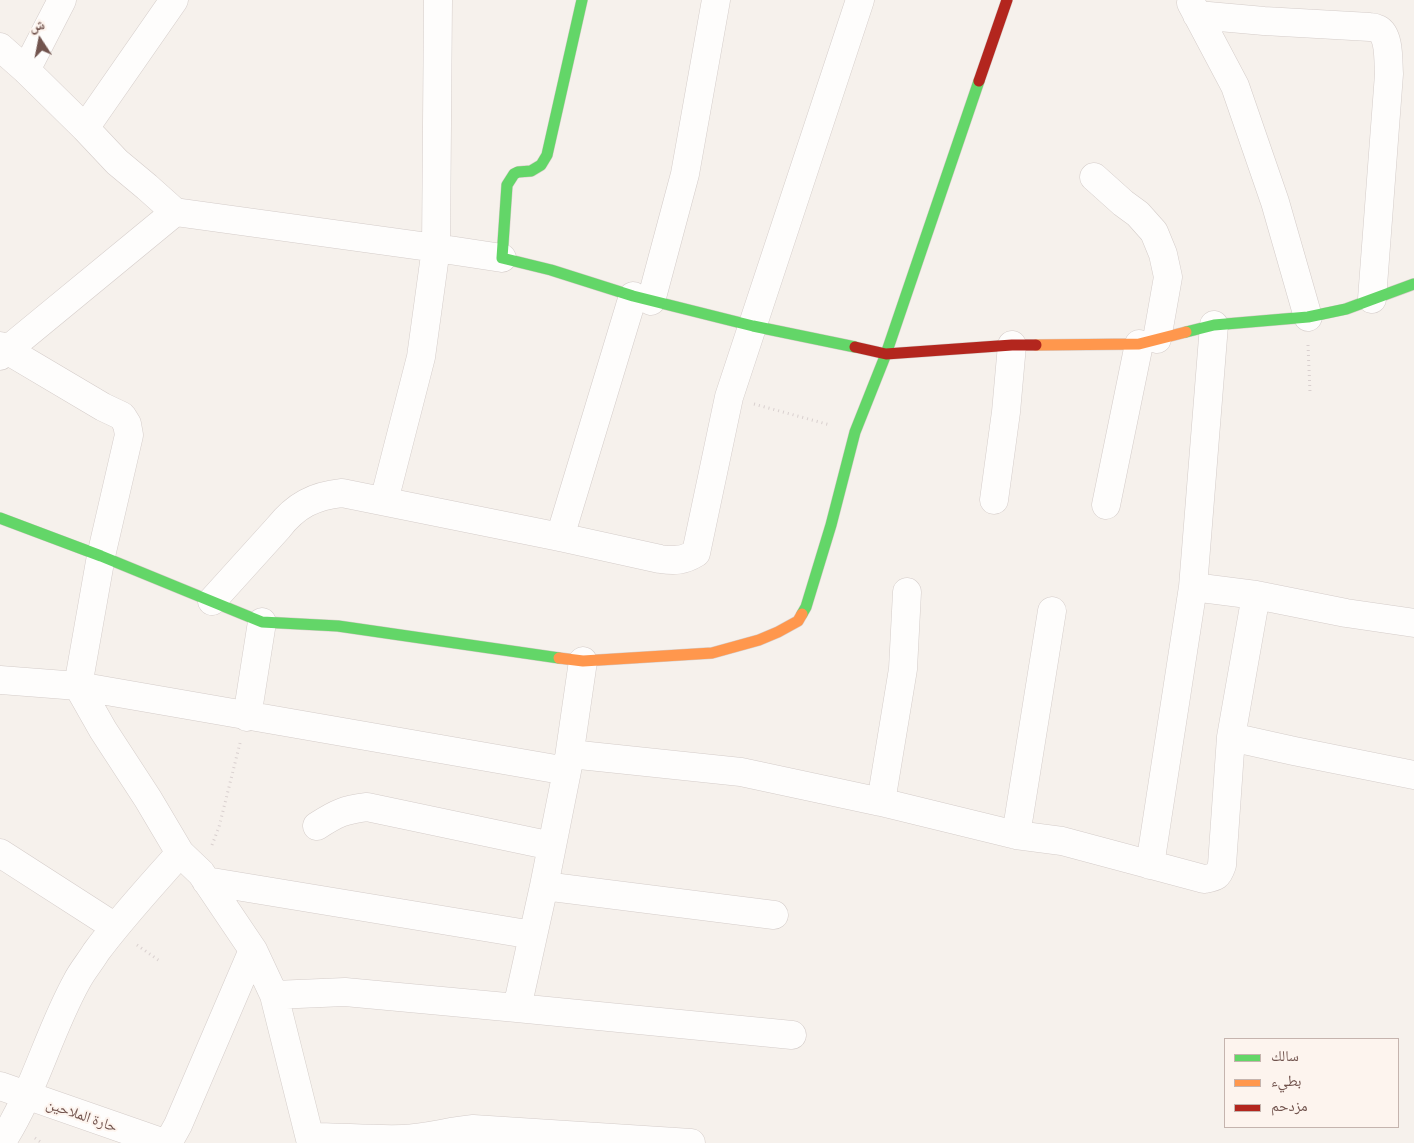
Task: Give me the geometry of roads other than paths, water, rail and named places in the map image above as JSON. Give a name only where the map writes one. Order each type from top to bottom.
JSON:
[{"type":"street","points":[[26,70],[62,0]]},
{"type":"street","points":[[86,128],[174,0]]},
{"type":"street","points":[[384,501],[421,357],[436,248],[438,0]]},
{"type":"street","points":[[502,258],[507,185],[512,175],[517,172],[527,172],[543,164],[549,151],[582,0]]},
{"type":"street","points":[[560,537],[684,174],[716,0]]},
{"type":"street","points":[[212,601],[288,515],[311,500],[342,493],[560,537],[660,560],[676,561],[687,559],[696,553],[729,397],[860,0]]},
{"type":"street","points":[[0,518],[100,556],[262,622],[338,626],[583,661],[712,653],[759,640],[778,632],[798,621],[806,607],[826,543],[855,432],[886,354],[1007,0]]},
{"type":"street","points":[[1193,7],[1264,21],[1370,26],[1379,29],[1383,34],[1386,41],[1389,74],[1372,299]]},
{"type":"street","points":[[1193,7],[1235,86],[1275,202],[1308,317]]},
{"type":"street","points":[[0,47],[86,128],[117,162],[175,212],[502,258],[551,270],[642,298],[753,326],[886,354],[1012,345],[1148,341],[1214,325],[1308,317],[1346,309],[1414,284]]},
{"type":"street","points":[[1094,178],[1122,203],[1138,214],[1154,232],[1164,254],[1168,277],[1148,341],[1106,505]]},
{"type":"street","points":[[175,212],[2,351],[122,416],[127,424],[129,435],[100,556],[78,686],[103,730],[148,799],[180,853],[204,877],[253,950],[274,995],[310,1140],[403,1139],[473,1130],[691,1143]]},
{"type":"street","points":[[1150,864],[1193,588],[1214,325]]},
{"type":"street","points":[[994,500],[1006,412],[1012,345]]},
{"type":"street","points":[[1193,588],[1256,595],[1346,613],[1414,623]]},
{"type":"street","points":[[881,802],[903,669],[907,592]]},
{"type":"street","points":[[0,680],[78,686],[247,716],[568,763],[741,772],[881,802],[1016,835],[1062,841],[1204,879],[1215,878],[1222,866],[1231,737],[1256,595]]},
{"type":"street","points":[[1016,835],[1052,611]]},
{"type":"street","points":[[247,716],[262,622]]},
{"type":"street","points":[[516,1008],[552,846],[568,763],[583,661]]},
{"type":"street","points":[[1231,737],[1414,776]]},
{"type":"street","points":[[317,826],[336,813],[348,809],[367,807],[552,846]]},
{"type":"street","points":[[0,853],[115,927]]},
{"type":"street","points":[[1,1143],[14,1123],[62,1009],[78,978],[115,927],[180,853]]},
{"type":"street","points":[[204,877],[533,934]]},
{"type":"street","points":[[544,886],[774,915]]},
{"type":"street","points":[[168,1143],[178,1125],[253,950]]},
{"type":"street","points":[[274,995],[345,992],[792,1035]]},
{"type":"street","name":"حارة الملاحين","points":[[0,1086],[164,1143]]}]
